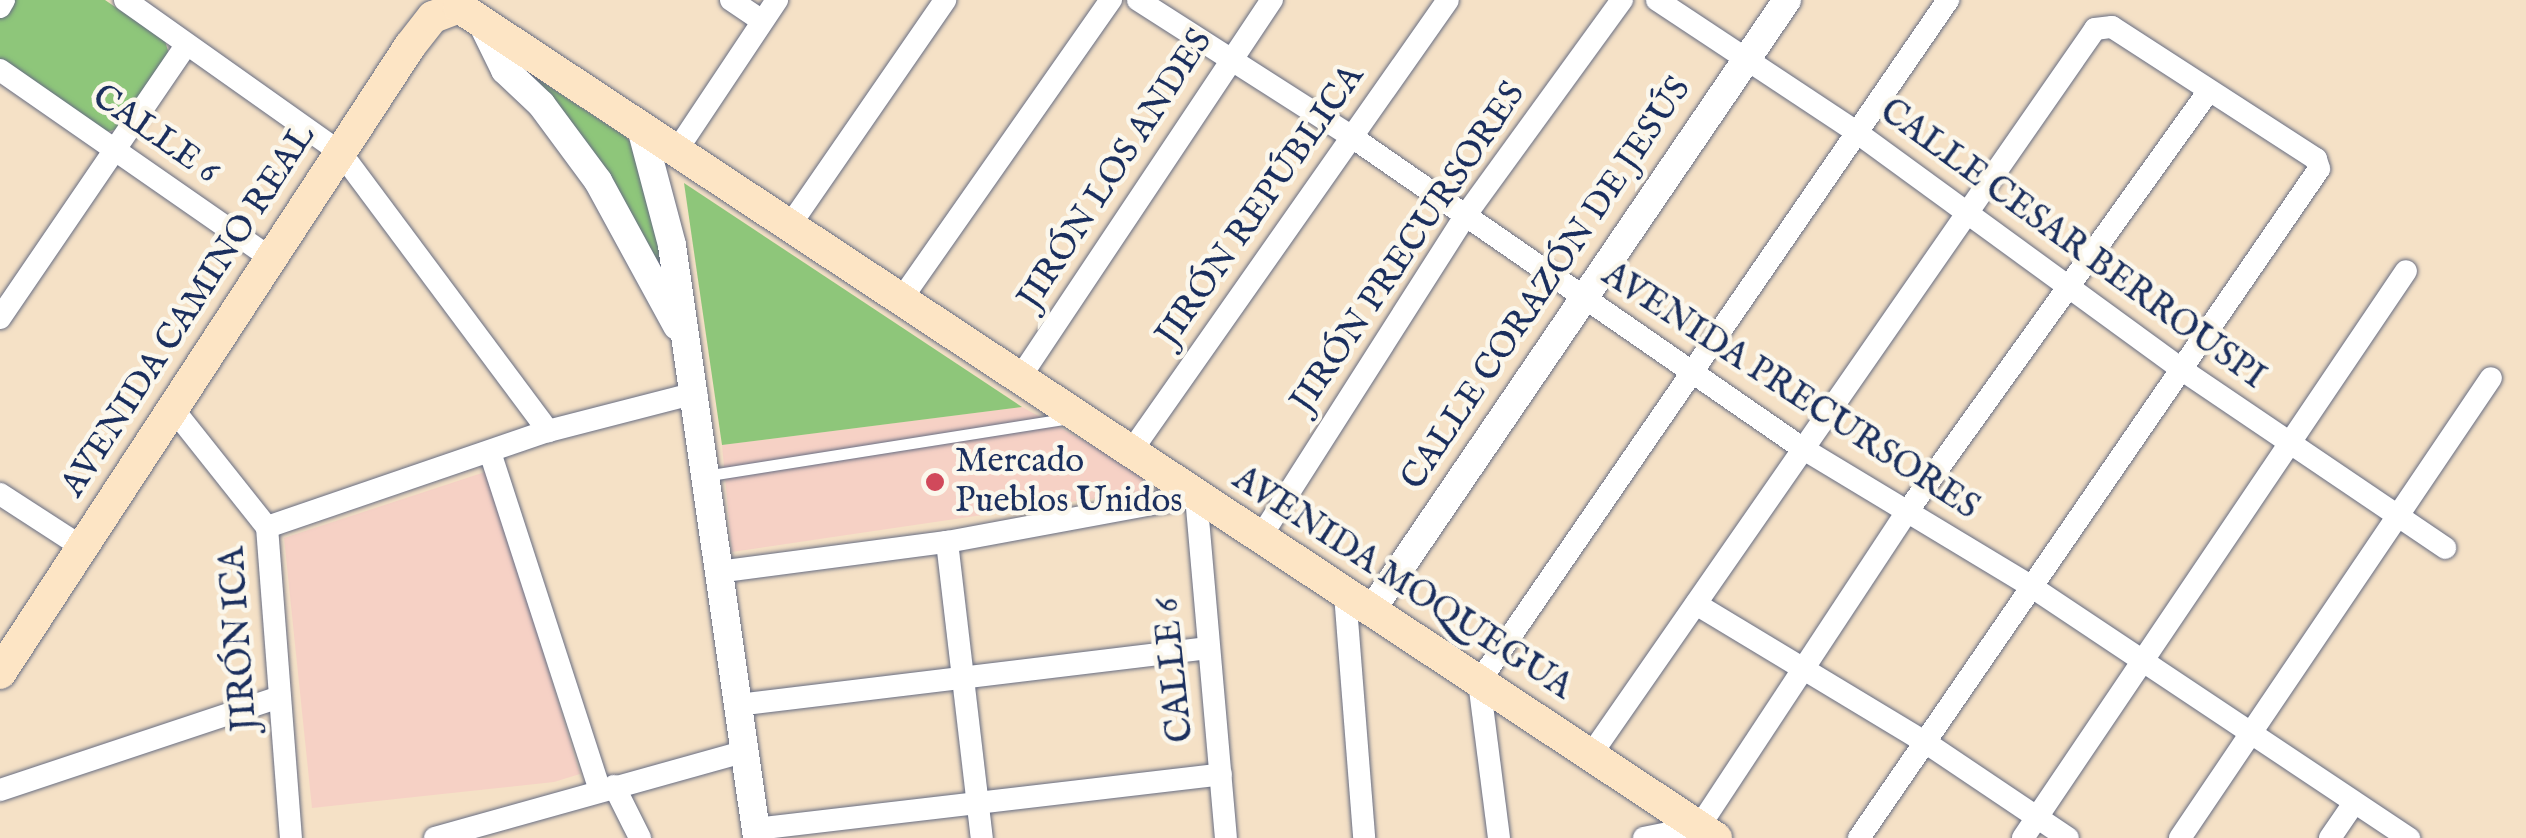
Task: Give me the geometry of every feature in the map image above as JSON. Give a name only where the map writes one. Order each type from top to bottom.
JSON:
[{"type":"main road","name":"AVENIDA MOQUEGUA","points":[[447,8],[675,153],[1709,835]]},
{"type":"main road","name":"AVENIDA CAMINO REAL","points":[[0,674],[270,258],[447,8]]},
{"type":"street","points":[[0,6],[4,0]]},
{"type":"street","points":[[124,0],[341,153],[548,431]]},
{"type":"street","points":[[731,0],[762,21]]},
{"type":"street","points":[[675,153],[777,0]]},
{"type":"street","points":[[788,228],[944,0]]},
{"type":"street","points":[[900,301],[1111,0]]},
{"type":"street","name":"AVENIDA PRECURSORES","points":[[1138,0],[1228,62],[1352,137],[1580,299],[1802,448],[2029,586],[2408,838]]},
{"type":"street","name":"JIRÓN LOS ANDES","points":[[1019,380],[1272,0]]},
{"type":"street","name":"JIRÓN REPÚBLICA","points":[[1130,453],[1448,0]]},
{"type":"street","name":"JIRÓN PRECURSORES","points":[[1260,538],[1465,216],[1622,0]]},
{"type":"street","name":"CALLE CESAR BERROUSPI","points":[[1657,0],[1855,132],[2181,368],[2445,548]]},
{"type":"street","name":"CALLE CORAZÓN DE JESÚS","points":[[1358,602],[1580,299],[1786,0]]},
{"type":"street","points":[[1499,838],[1479,682],[1948,0]]},
{"type":"street","points":[[447,8],[568,137],[630,233],[685,341],[696,393]]},
{"type":"street","points":[[1590,756],[2095,29],[2112,27],[2320,163],[1859,838]]},
{"type":"street","points":[[0,318],[186,45]]},
{"type":"street","name":"CALLE 6","points":[[0,70],[270,258]]},
{"type":"street","points":[[1644,838],[1709,835],[1804,672],[1908,512],[2073,288],[2208,92]]},
{"type":"street","points":[[642,132],[660,182],[696,393],[704,476],[756,834],[980,802],[1220,774]]},
{"type":"street","points":[[2023,838],[2406,271]]},
{"type":"street","points":[[2180,838],[2394,513],[2491,378]]},
{"type":"street","points":[[267,527],[548,431],[696,393]]},
{"type":"street","name":"JIRÓN ICA","points":[[173,408],[267,527],[277,698],[291,838]]},
{"type":"street","points":[[490,452],[607,788],[640,838]]},
{"type":"street","points":[[0,494],[82,548]]},
{"type":"street","points":[[718,572],[947,542],[1196,496]]},
{"type":"street","name":"CALLE 6","points":[[1196,496],[1206,648],[1226,838]]},
{"type":"street","points":[[947,542],[982,838]]},
{"type":"street","points":[[1358,602],[1364,838]]},
{"type":"street","points":[[1696,604],[1926,742],[2068,838]]},
{"type":"street","points":[[737,704],[1206,648]]},
{"type":"street","points":[[0,790],[277,698]]},
{"type":"street","points":[[434,838],[744,752]]},
{"type":"street","points":[[2330,838],[2354,803]]},
{"type":"lane","points":[[704,476],[1076,417]]},
{"type":"shaded area","name":"Mercado Pueblos Unidos","points":[[1022,407],[1143,473],[1144,491],[732,552],[722,445]]},
{"type":"shaded area","points":[[488,471],[580,774],[554,782],[312,808],[284,538]]},
{"type":"green space","points":[[13,0],[105,0],[165,41],[169,54],[118,129],[106,132],[0,60],[0,18]]},
{"type":"green space","points":[[521,68],[626,137],[642,155],[664,274],[593,155]]},
{"type":"green space","points":[[684,183],[1022,407],[722,445]]},
{"type":"place","name":"Mercado Pueblos Unidos","points":[[935,482]]}]
